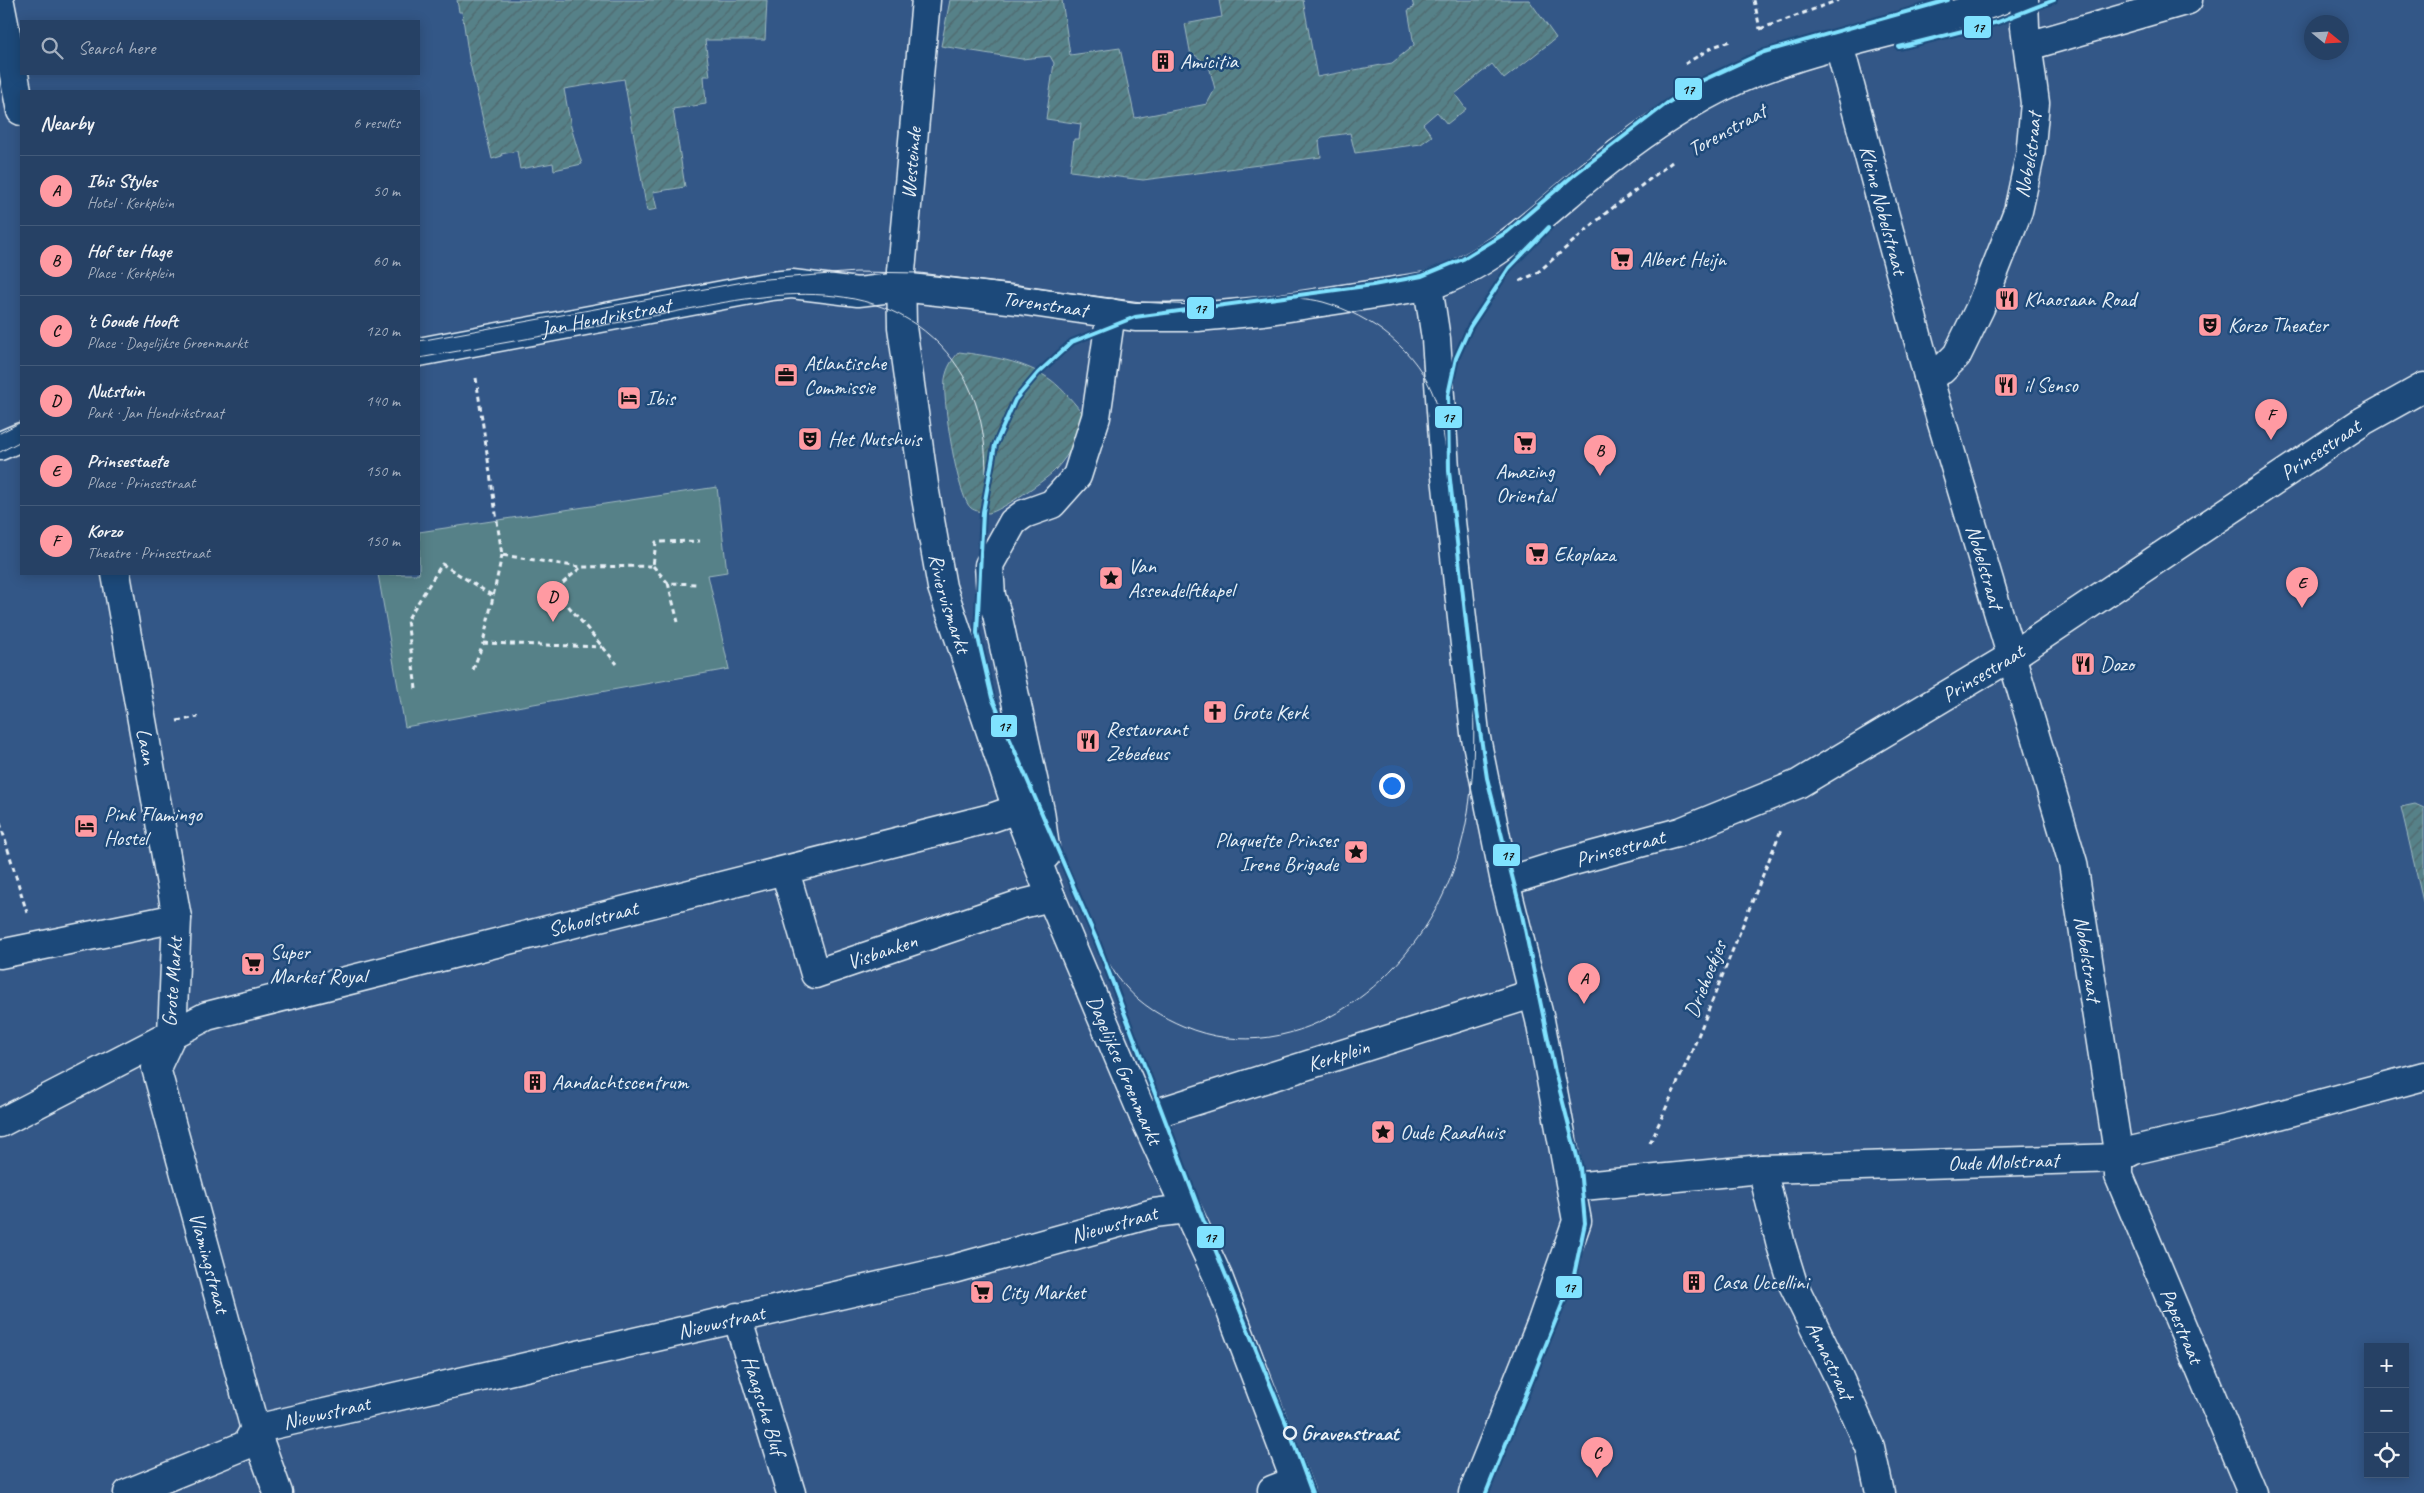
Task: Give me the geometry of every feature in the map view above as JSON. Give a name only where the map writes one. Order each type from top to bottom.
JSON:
[{"type":"street","name":"Westeinde","points":[[902,327],[901,287],[926,0]]},
{"type":"street","name":"Torenstraat","points":[[901,287],[1018,300],[1135,317],[1197,317],[1263,311],[1428,286],[1454,278],[1483,260],[1527,229],[1582,182],[1670,116],[1742,77],[1839,45],[1962,14],[2001,0]]},
{"type":"street","name":"Nobelstraat","points":[[2024,0],[2035,103],[2030,156],[2018,211],[1980,308],[1956,355],[1942,370],[1928,376],[2073,863],[2119,1158]]},
{"type":"street","points":[[2030,59],[2188,0]]},
{"type":"street","points":[[0,4],[3,36],[20,107]]},
{"type":"street","name":"Kleine Nobelstraat","points":[[1839,45],[1928,376]]},
{"type":"street","name":"Jan Hendrikstraat","points":[[420,352],[771,286],[792,284],[816,277],[872,276],[901,287]]},
{"type":"street","points":[[1428,286],[1436,339],[1445,468],[1475,733],[1505,882],[1540,1020],[1577,1221],[1541,1324],[1472,1493]]},
{"type":"street","points":[[1051,896],[1040,811],[997,614],[990,596],[989,565],[1013,522],[1024,514],[1052,504],[1077,476],[1096,417],[1111,313]]},
{"type":"street","name":"Riviervismarkt","points":[[902,327],[925,492],[942,587],[1017,809],[1051,896]]},
{"type":"street","name":"Prinsestraat","points":[[1505,882],[1562,864],[1680,832],[1798,784],[2012,656],[2362,421],[2424,387]]},
{"type":"street","points":[[0,446],[20,436]]},
{"type":"street","name":"Laan","points":[[116,575],[161,821],[176,918]]},
{"type":"street","name":"Schoolstraat","points":[[172,1034],[208,1016],[785,871],[991,818],[1017,809]]},
{"type":"street","name":"Visbanken","points":[[785,871],[815,974],[1018,905],[1051,896]]},
{"type":"street","name":"Dagelijkse Groenmarkt","points":[[1051,896],[1144,1117],[1218,1277],[1289,1488]]},
{"type":"street","name":"Grote Markt","points":[[0,954],[176,918],[172,1034],[0,1123]]},
{"type":"street","name":"Kerkplein","points":[[1144,1117],[1532,994]]},
{"type":"street","name":"Vlamingstraat","points":[[172,1034],[156,1068],[255,1430],[278,1493]]},
{"type":"street","name":"Oude Molstraat","points":[[1572,1187],[1762,1169],[2119,1158],[2134,1150],[2242,1125],[2424,1076]]},
{"type":"street","name":"Papestraat","points":[[2119,1158],[2120,1178],[2252,1493]]},
{"type":"street","name":"Annastraat","points":[[1762,1169],[1793,1284],[1870,1447],[1880,1493]]},
{"type":"street","name":"Nieuwstraat","points":[[255,1430],[737,1317],[953,1269],[1154,1213],[1186,1209]]},
{"type":"street","name":"Haagsche Bluf","points":[[737,1317],[791,1493]]},
{"type":"street","points":[[128,1493],[246,1445],[255,1430]]},
{"type":"path","name":"Torenstraat","points":[[1514,284],[1537,274],[1606,213],[1676,159]]},
{"type":"path","points":[[471,343],[502,555],[483,643],[473,670]]},
{"type":"path","points":[[678,622],[668,583],[653,566],[656,542],[700,541]]},
{"type":"path","points":[[502,555],[580,567],[653,566]]},
{"type":"path","points":[[416,689],[407,620],[442,564],[493,596]]},
{"type":"path","points":[[580,567],[555,590],[617,664]]},
{"type":"path","points":[[668,583],[698,584]]},
{"type":"path","points":[[483,643],[603,647]]},
{"type":"path","name":"Driehoekjes","points":[[1632,1182],[1692,1051],[1798,784]]},
{"type":"path","points":[[0,823],[37,946]]},
{"type":"green space","points":[[457,0],[767,0],[765,40],[705,40],[710,76],[704,76],[706,104],[673,109],[685,187],[653,192],[657,209],[647,211],[624,79],[564,89],[571,127],[582,164],[554,170],[553,163],[520,169],[517,151],[501,154],[502,156],[492,159],[469,59],[462,12],[459,12]]},
{"type":"green space","points":[[950,0],[1062,0],[1070,55],[1120,48],[1135,118],[1207,104],[1215,89],[1209,66],[1195,55],[1191,56],[1185,24],[1222,17],[1219,0],[1303,0],[1317,77],[1392,63],[1414,45],[1408,10],[1414,8],[1412,0],[1529,0],[1556,38],[1504,79],[1492,64],[1455,94],[1466,109],[1447,124],[1437,112],[1423,124],[1432,136],[1421,144],[1355,153],[1350,133],[1322,137],[1319,141],[1321,157],[1143,180],[1070,171],[1074,139],[1079,139],[1081,124],[1046,119],[1054,63],[1050,56],[1022,59],[941,46]]},
{"type":"green space","points":[[959,352],[1007,360],[1030,368],[1051,380],[1085,416],[1074,444],[1056,469],[1024,494],[989,513],[972,509],[966,500],[956,467],[948,425],[945,379],[950,364]]},
{"type":"green space","points":[[717,487],[727,572],[708,575],[729,669],[405,727],[378,575],[420,575],[420,532]]},
{"type":"green space","points":[[2415,804],[2424,808],[2424,906],[2401,807]]},
{"type":"tram line","points":[[420,341],[754,280],[856,272],[920,273],[1141,302],[1209,306]]},
{"type":"tram line","points":[[420,358],[756,298],[796,294],[835,296],[873,304],[908,320],[940,345],[964,377],[972,393],[982,429],[985,447],[986,487]]},
{"type":"tram line","points":[[1277,297],[1312,300],[1341,308],[1375,326],[1405,350],[1427,381],[1438,407],[1449,471]]},
{"type":"tram line","points":[[0,433],[20,423]]},
{"type":"tram line","points":[[0,452],[20,442]]},
{"type":"tram line","points":[[1097,941],[1121,981],[1145,1005],[1183,1026],[1226,1038],[1269,1037],[1310,1026],[1348,1006],[1382,979],[1412,946],[1436,910],[1453,871],[1466,825],[1470,802],[1474,732],[1473,684]]},
{"type":"transit line","name":"17","points":[[1312,1493],[1290,1433],[1202,1217],[1097,941],[992,698],[977,633],[983,512],[995,445],[1015,400],[1038,373],[1072,342],[1135,317],[1373,285],[1422,276],[1463,259],[1507,232],[1575,174],[1666,104],[1699,82],[1764,52],[1948,0]]},
{"type":"transit line","name":"17","points":[[1899,47],[1998,22],[2054,0]]},
{"type":"transit line","name":"17","points":[[1486,1493],[1574,1275],[1585,1223],[1580,1168],[1555,1072],[1522,915],[1487,778],[1473,684],[1449,471],[1448,395],[1456,358],[1470,327],[1509,268],[1549,227]]},
{"type":"place","name":"Amicitia","points":[[1163,61]]},
{"type":"place","name":"Albert Heijn","points":[[1622,259]]},
{"type":"place","name":"Khaosaan Road","points":[[2007,299]]},
{"type":"place","name":"Korzo Theater","points":[[2210,325]]},
{"type":"place","name":"Atlantische Commissie","points":[[786,375]]},
{"type":"place","name":"il Senso","points":[[2006,385]]},
{"type":"place","name":"Ibis","points":[[629,398]]},
{"type":"place","name":"Het Nutshuis","points":[[810,439]]},
{"type":"place","name":"Korzo","points":[[2271,440]]},
{"type":"place","name":"Amazing Oriental","points":[[1525,443]]},
{"type":"place","name":"Hof ter Hage","points":[[1600,476]]},
{"type":"place","name":"Ekoplaza","points":[[1537,554]]},
{"type":"place","name":"Van Assendelftkapel","points":[[1111,578]]},
{"type":"place","name":"Prinsestaete","points":[[2302,608]]},
{"type":"place","name":"Nutstuin","points":[[553,622]]},
{"type":"place","name":"Dozo","points":[[2083,664]]},
{"type":"place","name":"Grote Kerk","points":[[1215,712]]},
{"type":"place","name":"Restaurant Zebedeus","points":[[1088,741]]},
{"type":"place","name":"Pink Flamingo Hostel","points":[[86,826]]},
{"type":"place","name":"Plaquette Prinses Irene Brigade","points":[[1356,852]]},
{"type":"place","name":"Super Market Royal","points":[[253,964]]},
{"type":"place","name":"Ibis Styles","points":[[1584,1004]]},
{"type":"place","name":"Aandachtscentrum","points":[[535,1082]]},
{"type":"place","name":"Oude Raadhuis","points":[[1383,1132]]},
{"type":"place","name":"Casa Uccellini","points":[[1694,1282]]},
{"type":"place","name":"City Market","points":[[982,1292]]},
{"type":"place","name":"Gravenstraat","points":[[1290,1433]]},
{"type":"place","name":"'t Goude Hooft","points":[[1597,1478]]}]
